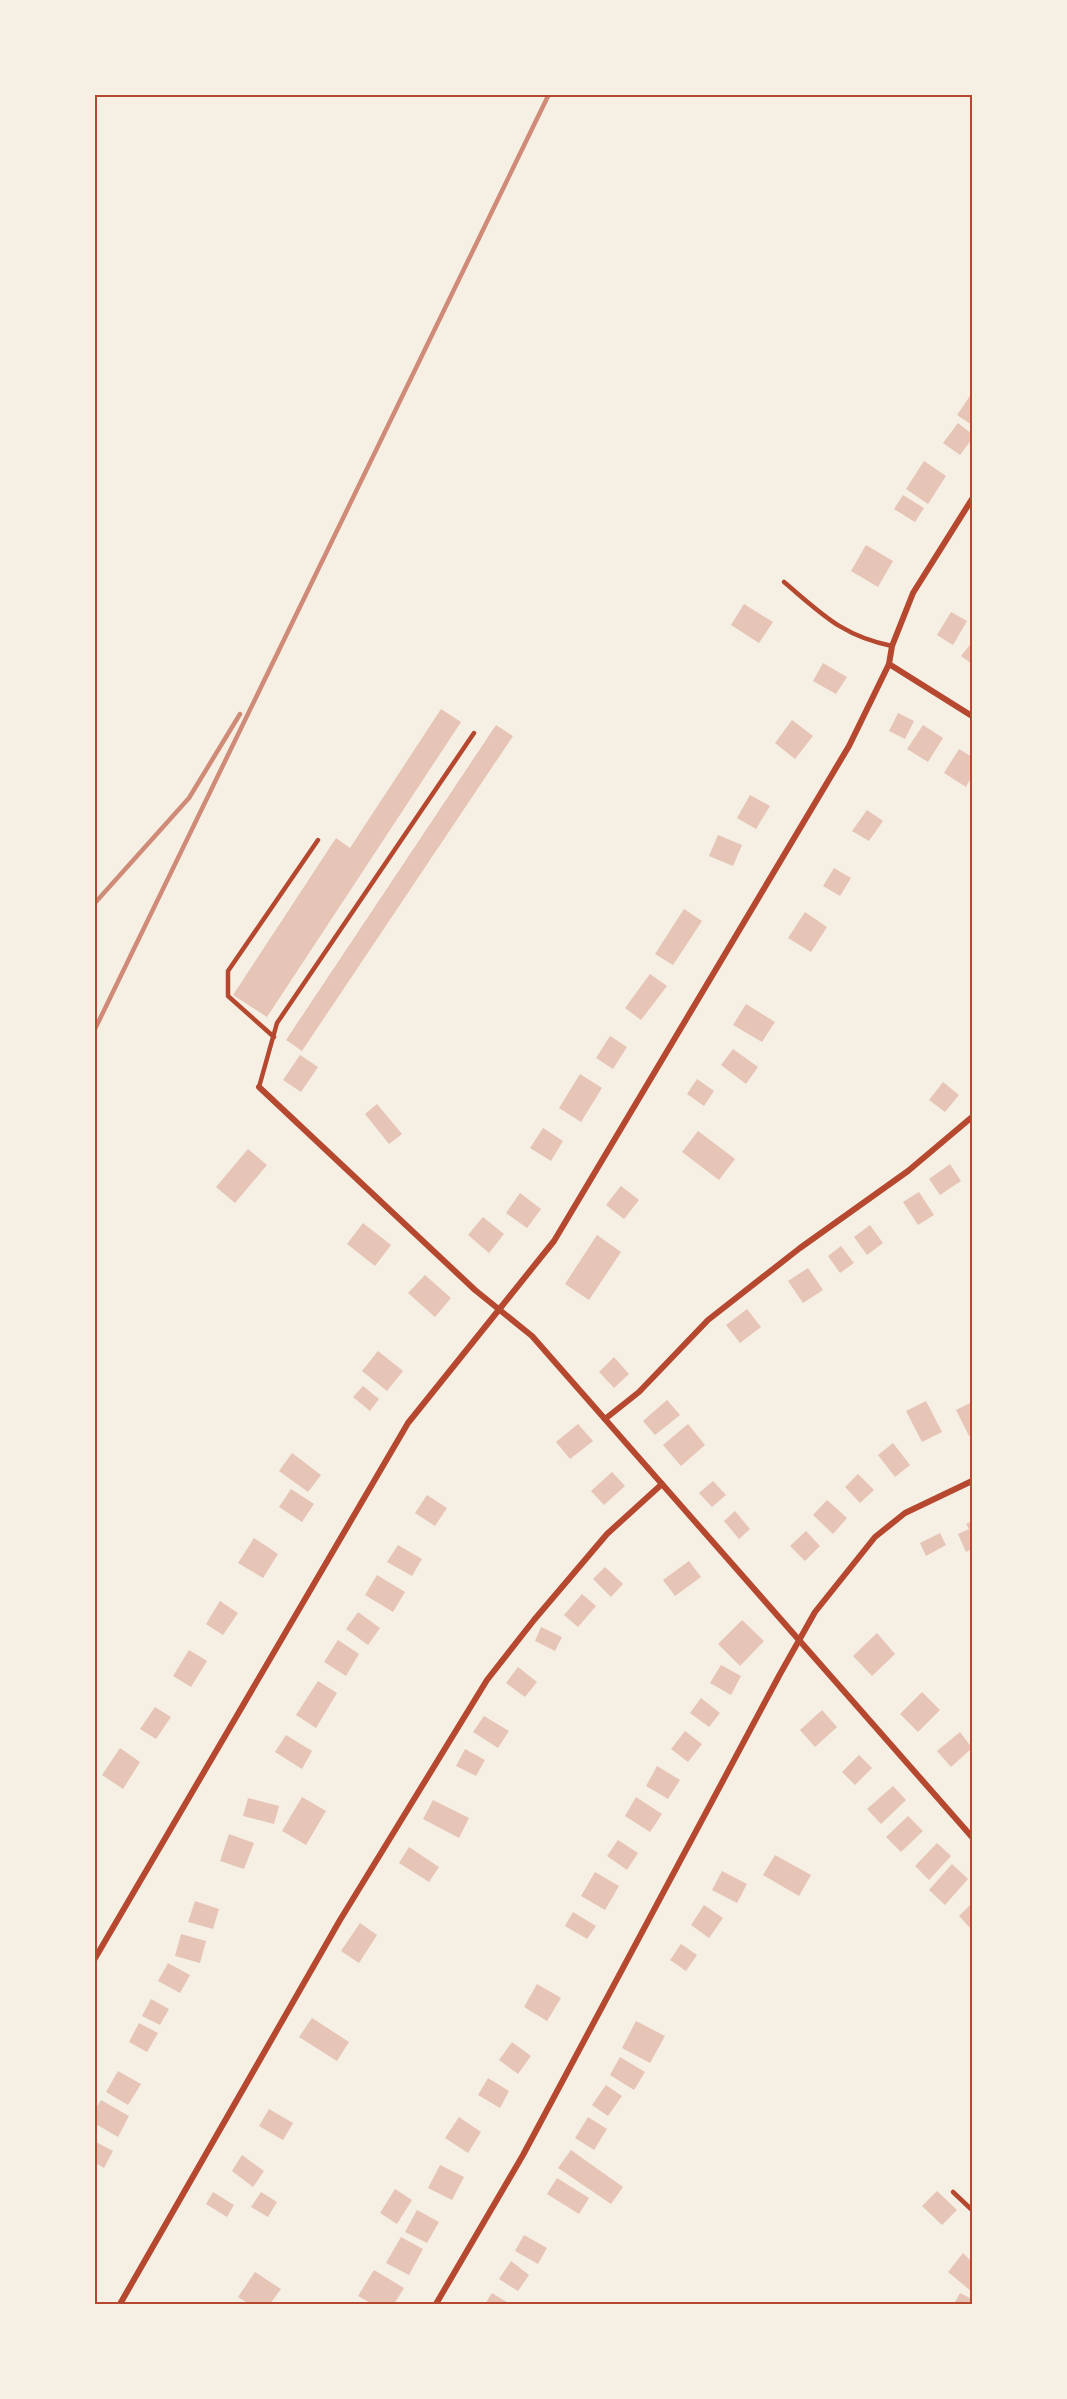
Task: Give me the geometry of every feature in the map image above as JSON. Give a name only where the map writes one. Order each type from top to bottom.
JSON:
[{"type":"street","points":[[94,1960],[408,1423],[500,1310],[560,1230],[849,746],[889,664],[892,646],[913,593],[972,499]]},
{"type":"street","points":[[889,664],[972,716]]},
{"type":"street","points":[[258,1087],[475,1290],[532,1336],[972,1837]]},
{"type":"street","points":[[605,1419],[639,1392],[708,1320],[800,1248],[908,1171],[972,1118]]},
{"type":"street","points":[[436,2304],[529,2145],[815,1612],[875,1537],[905,1513],[972,1481]]},
{"type":"street","points":[[120,2304],[340,1920],[487,1680],[607,1534],[662,1484]]},
{"type":"lane","points":[[784,582],[834,624],[866,640],[892,646]]},
{"type":"lane","points":[[258,1087],[277,1023],[474,733]]},
{"type":"lane","points":[[274,1037],[228,996],[228,971],[318,840]]},
{"type":"lane","points":[[953,2192],[972,2210]]},
{"type":"building","points":[[970,396],[972,398],[972,425],[957,415]]},
{"type":"building","points":[[958,423],[972,434],[972,439],[960,455],[943,443]]},
{"type":"building","points":[[924,461],[946,476],[928,504],[906,489]]},
{"type":"building","points":[[903,495],[924,508],[915,522],[894,509]]},
{"type":"building","points":[[866,545],[893,561],[878,587],[851,571]]},
{"type":"building","points":[[744,604],[773,622],[759,643],[731,625]]},
{"type":"building","points":[[951,612],[967,621],[953,645],[937,635]]},
{"type":"building","points":[[972,642],[972,664],[961,656]]},
{"type":"building","points":[[823,663],[847,677],[836,694],[813,681]]},
{"type":"building","points":[[441,709],[461,722],[267,1017],[233,995],[336,838],[350,848]]},
{"type":"building","points":[[898,713],[914,721],[905,739],[889,731]]},
{"type":"building","points":[[792,720],[813,736],[795,759],[775,743]]},
{"type":"building","points":[[496,725],[513,736],[302,1051],[286,1040]]},
{"type":"building","points":[[923,725],[943,738],[928,762],[907,749]]},
{"type":"building","points":[[959,749],[972,757],[972,776],[966,787],[944,773]]},
{"type":"building","points":[[750,795],[770,806],[756,829],[737,818]]},
{"type":"building","points":[[867,810],[883,821],[869,841],[852,831]]},
{"type":"building","points":[[718,835],[742,845],[733,866],[709,856]]},
{"type":"building","points":[[834,868],[851,878],[840,896],[823,886]]},
{"type":"building","points":[[684,909],[702,921],[673,965],[655,954]]},
{"type":"building","points":[[805,912],[827,927],[811,952],[788,938]]},
{"type":"building","points":[[650,974],[667,986],[641,1020],[625,1008]]},
{"type":"building","points":[[746,1004],[775,1022],[762,1042],[733,1025]]},
{"type":"building","points":[[610,1036],[627,1047],[613,1069],[596,1058]]},
{"type":"building","points":[[733,1049],[758,1067],[746,1084],[721,1065]]},
{"type":"building","points":[[300,1055],[318,1067],[301,1092],[283,1080]]},
{"type":"building","points":[[580,1074],[602,1088],[581,1122],[559,1108]]},
{"type":"building","points":[[697,1079],[714,1091],[704,1106],[687,1094]]},
{"type":"building","points":[[943,1082],[959,1095],[945,1112],[929,1100]]},
{"type":"building","points":[[377,1104],[402,1134],[389,1144],[365,1114]]},
{"type":"building","points":[[543,1128],[563,1141],[551,1161],[530,1148]]},
{"type":"building","points":[[698,1131],[735,1159],[719,1180],[682,1152]]},
{"type":"building","points":[[248,1149],[267,1165],[235,1203],[216,1187]]},
{"type":"building","points":[[950,1164],[961,1181],[940,1195],[929,1179]]},
{"type":"building","points":[[621,1186],[639,1200],[624,1219],[606,1205]]},
{"type":"building","points":[[919,1192],[934,1215],[918,1225],[903,1202]]},
{"type":"building","points":[[520,1193],[541,1209],[527,1228],[506,1213]]},
{"type":"building","points":[[483,1217],[504,1234],[489,1253],[468,1235]]},
{"type":"building","points":[[363,1223],[391,1245],[375,1266],[347,1244]]},
{"type":"building","points":[[870,1225],[883,1243],[867,1255],[854,1237]]},
{"type":"building","points":[[597,1235],[621,1252],[589,1300],[565,1284]]},
{"type":"building","points":[[841,1246],[854,1263],[840,1273],[828,1256]]},
{"type":"building","points":[[808,1268],[823,1290],[803,1303],[788,1281]]},
{"type":"building","points":[[425,1275],[451,1298],[435,1317],[408,1293]]},
{"type":"building","points":[[747,1309],[761,1327],[740,1343],[726,1325]]},
{"type":"building","points":[[378,1351],[403,1371],[387,1391],[362,1371]]},
{"type":"building","points":[[614,1357],[629,1374],[614,1388],[599,1372]]},
{"type":"building","points":[[363,1386],[379,1399],[370,1411],[353,1397]]},
{"type":"building","points":[[667,1400],[680,1415],[655,1435],[643,1421]]},
{"type":"building","points":[[926,1401],[942,1432],[922,1442],[906,1411]]},
{"type":"building","points":[[972,1402],[972,1434],[969,1436],[956,1410]]},
{"type":"building","points":[[578,1424],[593,1441],[570,1459],[556,1442]]},
{"type":"building","points":[[688,1424],[705,1445],[681,1466],[663,1445]]},
{"type":"building","points":[[893,1443],[910,1465],[895,1477],[878,1455]]},
{"type":"building","points":[[292,1453],[321,1475],[308,1492],[279,1471]]},
{"type":"building","points":[[612,1472],[625,1486],[604,1505],[591,1491]]},
{"type":"building","points":[[858,1474],[874,1490],[860,1503],[845,1487]]},
{"type":"building","points":[[713,1481],[726,1495],[712,1507],[699,1493]]},
{"type":"building","points":[[291,1489],[314,1504],[302,1522],[279,1507]]},
{"type":"building","points":[[427,1495],[447,1508],[435,1526],[415,1513]]},
{"type":"building","points":[[827,1500],[847,1518],[833,1534],[813,1515]]},
{"type":"building","points":[[735,1511],[750,1529],[739,1539],[724,1521]]},
{"type":"building","points":[[972,1521],[972,1549],[966,1552],[958,1534],[969,1529],[966,1524]]},
{"type":"building","points":[[806,1531],[820,1546],[805,1561],[790,1546]]},
{"type":"building","points":[[940,1533],[946,1545],[926,1556],[920,1543]]},
{"type":"building","points":[[254,1538],[278,1554],[263,1578],[238,1563]]},
{"type":"building","points":[[398,1545],[422,1559],[412,1576],[387,1562]]},
{"type":"building","points":[[689,1561],[701,1577],[675,1596],[663,1580]]},
{"type":"building","points":[[605,1567],[623,1584],[611,1597],[593,1579]]},
{"type":"building","points":[[377,1575],[405,1592],[393,1612],[365,1595]]},
{"type":"building","points":[[582,1594],[596,1606],[578,1627],[564,1615]]},
{"type":"building","points":[[220,1601],[238,1613],[223,1635],[206,1624]]},
{"type":"building","points":[[358,1612],[380,1628],[368,1645],[346,1629]]},
{"type":"building","points":[[742,1620],[764,1641],[740,1666],[718,1644]]},
{"type":"building","points":[[541,1627],[562,1637],[555,1651],[535,1641]]},
{"type":"building","points":[[877,1633],[895,1654],[872,1676],[853,1656]]},
{"type":"building","points":[[338,1640],[359,1654],[346,1676],[324,1662]]},
{"type":"building","points":[[189,1650],[207,1661],[191,1687],[173,1676]]},
{"type":"building","points":[[721,1665],[741,1676],[731,1695],[710,1683]]},
{"type":"building","points":[[518,1667],[537,1682],[525,1697],[506,1683]]},
{"type":"building","points":[[318,1681],[337,1693],[316,1728],[296,1715]]},
{"type":"building","points":[[922,1692],[940,1710],[918,1732],[900,1714]]},
{"type":"building","points":[[701,1698],[720,1713],[709,1727],[690,1713]]},
{"type":"building","points":[[155,1707],[171,1717],[156,1739],[140,1729]]},
{"type":"building","points":[[822,1710],[837,1727],[815,1747],[800,1730]]},
{"type":"building","points":[[484,1716],[509,1731],[498,1748],[473,1732]]},
{"type":"building","points":[[685,1731],[702,1744],[688,1762],[671,1749]]},
{"type":"building","points":[[960,1732],[972,1748],[951,1767],[937,1751]]},
{"type":"building","points":[[286,1735],[312,1751],[302,1769],[275,1752]]},
{"type":"building","points":[[120,1748],[140,1762],[123,1789],[102,1775]]},
{"type":"building","points":[[465,1749],[485,1760],[476,1776],[456,1766]]},
{"type":"building","points":[[859,1755],[872,1768],[855,1785],[842,1772]]},
{"type":"building","points":[[657,1766],[680,1780],[668,1799],[646,1786]]},
{"type":"building","points":[[893,1786],[906,1800],[881,1824],[867,1809]]},
{"type":"building","points":[[302,1797],[326,1811],[306,1845],[282,1831]]},
{"type":"building","points":[[636,1797],[662,1814],[650,1832],[625,1816]]},
{"type":"building","points":[[248,1798],[279,1806],[274,1824],[243,1816]]},
{"type":"building","points":[[433,1800],[469,1818],[459,1838],[423,1819]]},
{"type":"building","points":[[908,1816],[923,1831],[901,1852],[886,1837]]},
{"type":"building","points":[[229,1834],[254,1843],[244,1869],[220,1861]]},
{"type":"building","points":[[618,1840],[638,1853],[627,1870],[607,1856]]},
{"type":"building","points":[[937,1843],[951,1856],[929,1880],[915,1866]]},
{"type":"building","points":[[409,1847],[439,1867],[429,1882],[399,1863]]},
{"type":"building","points":[[775,1855],[811,1875],[799,1896],[763,1875]]},
{"type":"building","points":[[952,1864],[968,1879],[945,1905],[929,1890]]},
{"type":"building","points":[[722,1871],[747,1884],[737,1903],[712,1890]]},
{"type":"building","points":[[595,1872],[619,1886],[605,1910],[581,1896]]},
{"type":"building","points":[[195,1901],[219,1909],[213,1929],[188,1922]]},
{"type":"building","points":[[972,1903],[972,1930],[959,1916]]},
{"type":"building","points":[[704,1905],[723,1918],[709,1938],[691,1925]]},
{"type":"building","points":[[573,1912],[596,1926],[587,1939],[565,1926]]},
{"type":"building","points":[[360,1923],[377,1935],[359,1963],[341,1951]]},
{"type":"building","points":[[181,1934],[206,1941],[200,1963],[175,1956]]},
{"type":"building","points":[[681,1944],[697,1955],[686,1971],[670,1960]]},
{"type":"building","points":[[168,1963],[190,1975],[180,1993],[158,1981]]},
{"type":"building","points":[[537,1984],[561,1998],[547,2021],[524,2007]]},
{"type":"building","points":[[151,1999],[169,2009],[160,2025],[142,2016]]},
{"type":"building","points":[[312,2018],[349,2042],[337,2061],[299,2037]]},
{"type":"building","points":[[636,2021],[665,2036],[650,2063],[622,2048]]},
{"type":"building","points":[[139,2023],[158,2033],[147,2052],[129,2042]]},
{"type":"building","points":[[512,2042],[531,2056],[518,2074],[499,2060]]},
{"type":"building","points":[[620,2057],[645,2072],[634,2090],[610,2075]]},
{"type":"building","points":[[118,2071],[141,2084],[128,2105],[106,2092]]},
{"type":"building","points":[[488,2078],[509,2091],[500,2108],[478,2095]]},
{"type":"building","points":[[606,2085],[622,2096],[608,2116],[592,2105]]},
{"type":"building","points":[[101,2100],[129,2116],[118,2137],[94,2123],[94,2111]]},
{"type":"building","points":[[269,2109],[293,2123],[283,2140],[259,2126]]},
{"type":"building","points":[[459,2117],[481,2132],[468,2153],[445,2138]]},
{"type":"building","points":[[588,2117],[607,2129],[594,2150],[575,2138]]},
{"type":"building","points":[[94,2141],[113,2151],[104,2168],[94,2162]]},
{"type":"building","points":[[571,2150],[623,2187],[611,2204],[558,2168]]},
{"type":"building","points":[[242,2155],[264,2171],[253,2187],[232,2171]]},
{"type":"building","points":[[440,2165],[464,2177],[452,2200],[428,2188]]},
{"type":"building","points":[[557,2178],[589,2198],[579,2214],[547,2194]]},
{"type":"building","points":[[395,2189],[412,2200],[397,2224],[380,2213]]},
{"type":"building","points":[[937,2191],[957,2210],[942,2225],[922,2206]]},
{"type":"building","points":[[213,2192],[234,2205],[227,2217],[206,2204]]},
{"type":"building","points":[[261,2192],[277,2202],[268,2217],[251,2207]]},
{"type":"building","points":[[417,2210],[439,2222],[427,2243],[405,2232]]},
{"type":"building","points":[[524,2235],[547,2248],[538,2264],[515,2251]]},
{"type":"building","points":[[401,2237],[423,2249],[409,2275],[386,2263]]},
{"type":"building","points":[[963,2253],[972,2262],[972,2292],[948,2272]]},
{"type":"building","points":[[511,2261],[529,2275],[518,2291],[499,2279]]},
{"type":"building","points":[[374,2270],[404,2288],[394,2304],[372,2304],[358,2296]]},
{"type":"building","points":[[255,2272],[281,2289],[270,2304],[249,2304],[238,2297]]},
{"type":"building","points":[[492,2293],[510,2304],[485,2304]]},
{"type":"building","points":[[960,2293],[972,2299],[972,2304],[954,2304]]},
{"type":"railway","points":[[94,1031],[549,94]]},
{"type":"railway","points":[[94,904],[189,798],[240,714]]}]
